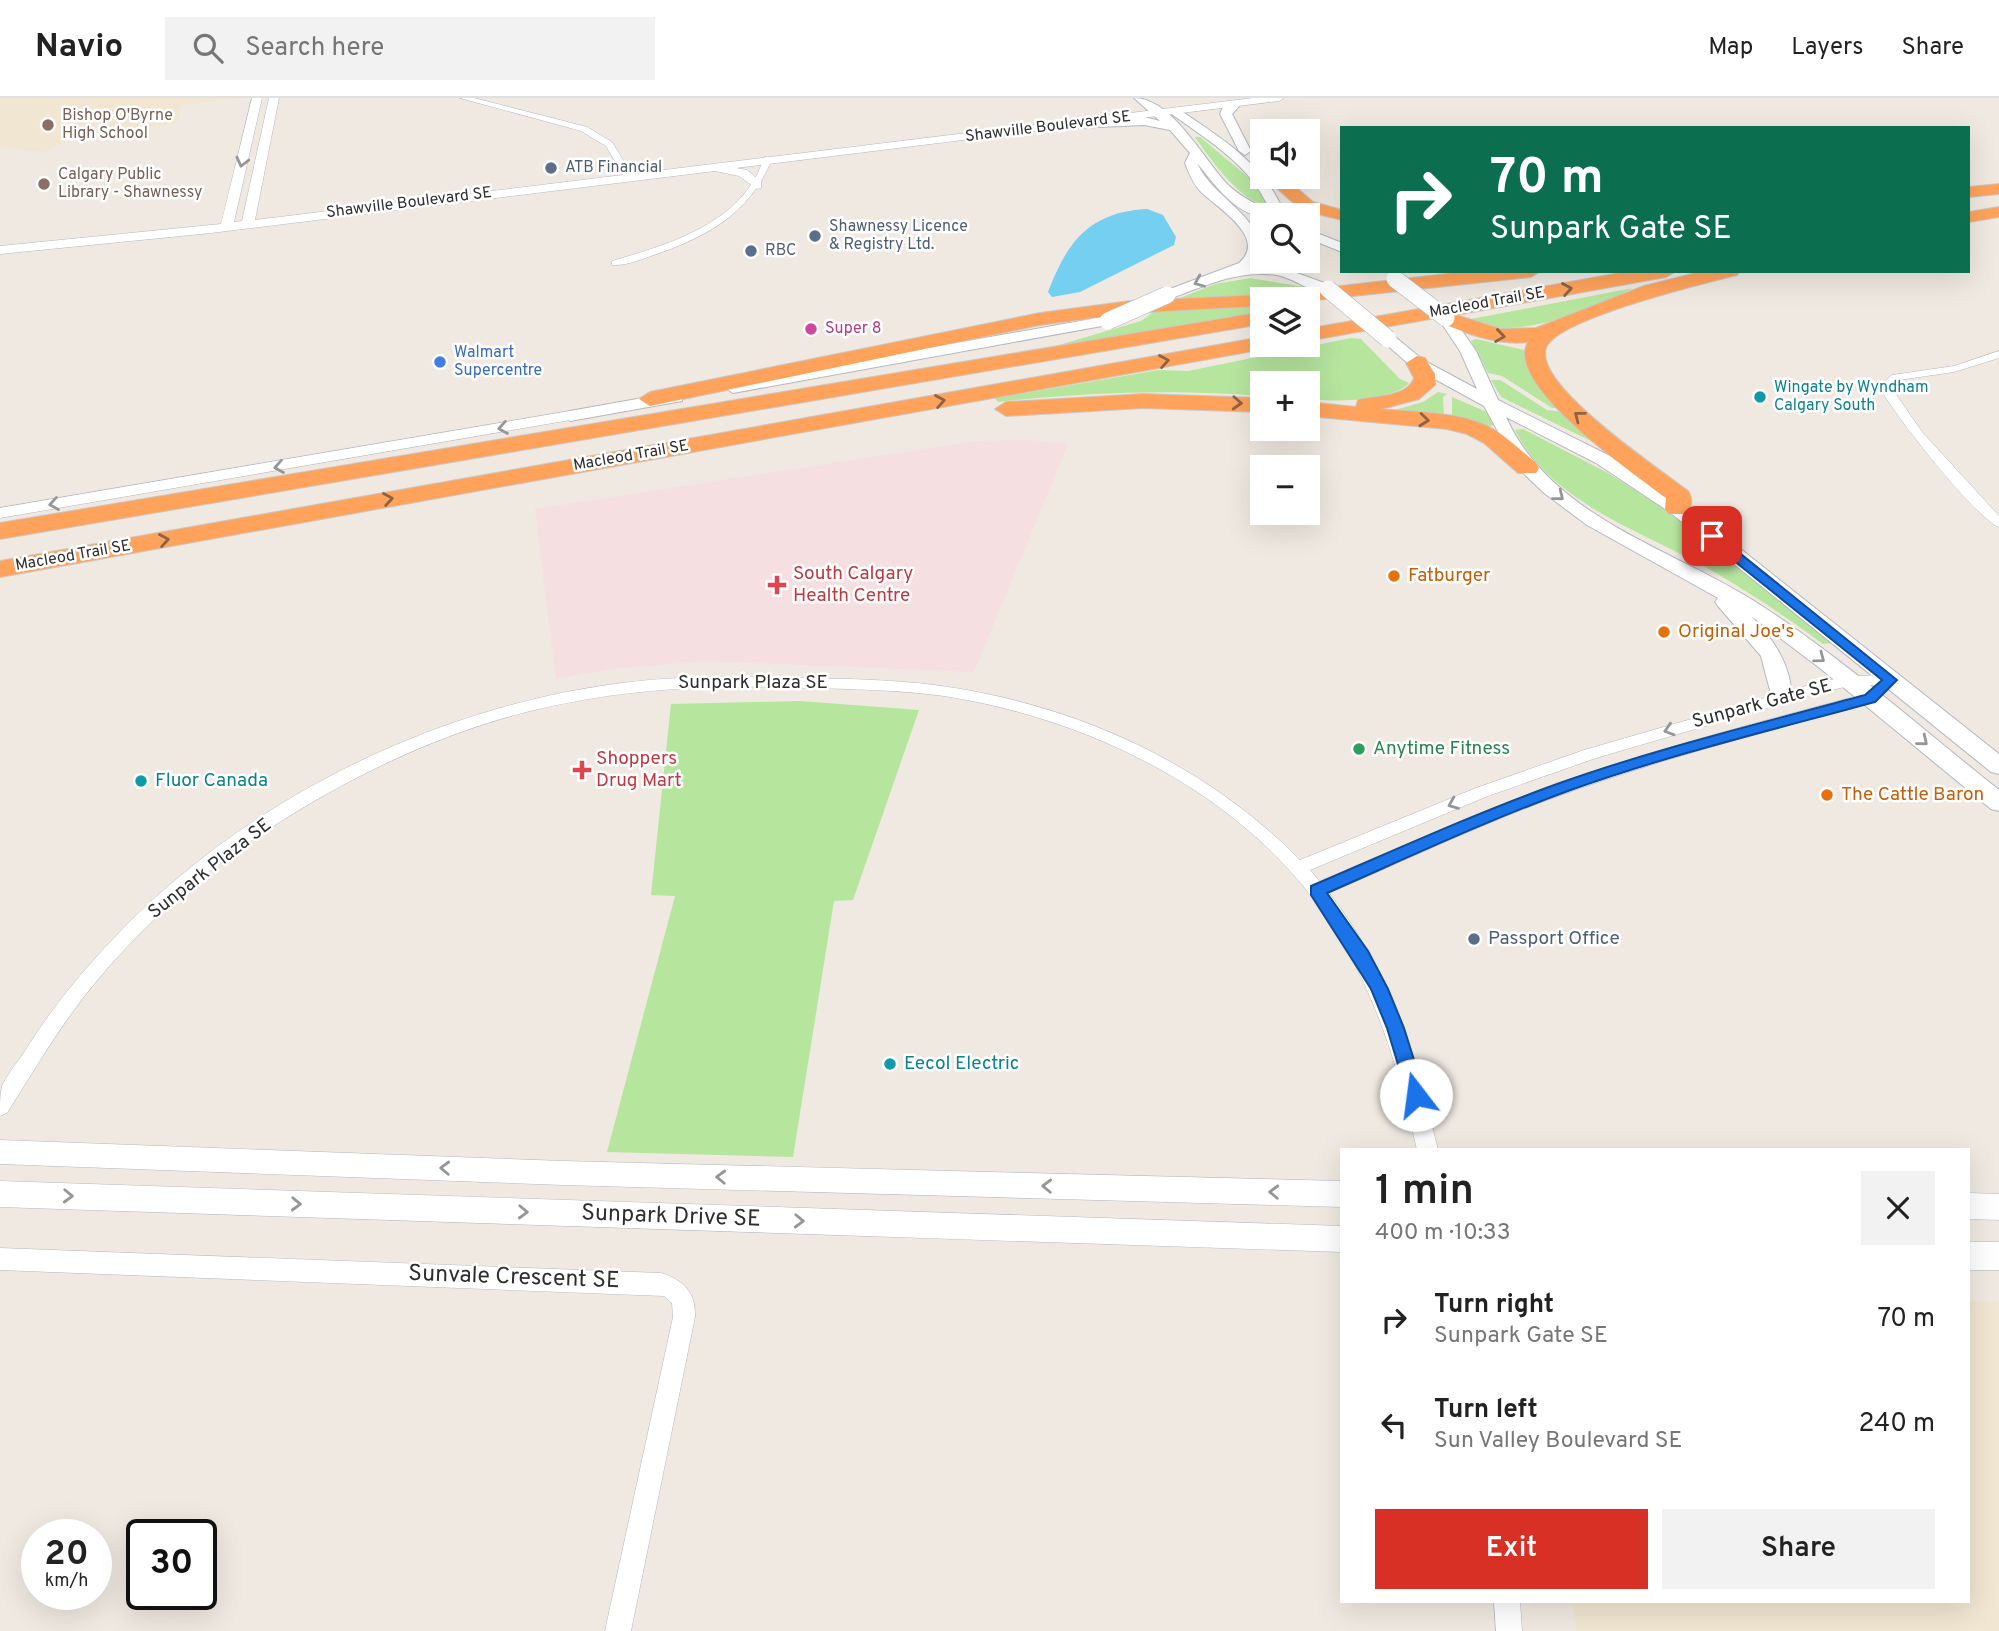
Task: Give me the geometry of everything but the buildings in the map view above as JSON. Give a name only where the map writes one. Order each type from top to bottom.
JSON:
[{"type":"highway","points":[[1288,189],[1307,206],[1340,214]]},
{"type":"highway","points":[[1970,192],[1999,191]]},
{"type":"highway","points":[[1970,198],[1999,191]]},
{"type":"highway","points":[[1970,218],[1999,212]]},
{"type":"highway","points":[[1320,294],[1512,273]]},
{"type":"highway","name":"Macleod Trail SE","points":[[1320,309],[1533,273]]},
{"type":"highway","name":"Macleod Trail SE","points":[[1320,333],[1655,273]]},
{"type":"highway","points":[[1446,318],[1480,332],[1509,338],[1538,335],[1645,292],[1722,273]]},
{"type":"highway","points":[[570,416],[1040,319],[1130,307],[1250,301]]},
{"type":"highway","name":"Macleod Trail SE","points":[[0,531],[1250,320]]},
{"type":"highway","points":[[545,438],[1036,343],[1108,321]]},
{"type":"highway","points":[[1556,329],[1542,337],[1535,346],[1534,356],[1546,383],[1569,408],[1679,496],[1678,509]]},
{"type":"highway","name":"Macleod Trail SE","points":[[0,569],[1250,345]]},
{"type":"highway","points":[[1320,407],[1365,405],[1417,392],[1425,381],[1417,363]]},
{"type":"highway","points":[[439,490],[1046,405],[1143,401],[1250,405]]},
{"type":"highway","points":[[1320,409],[1447,422],[1475,429],[1492,438],[1527,468]]},
{"type":"main road","points":[[1236,104],[1227,108],[1226,114],[1244,151]]},
{"type":"main road","points":[[1180,105],[1256,177],[1273,203]]},
{"type":"main road","points":[[1149,106],[1180,105],[1250,155]]},
{"type":"main road","points":[[1149,106],[1175,127],[1219,186],[1250,207]]},
{"type":"main road","points":[[1076,124],[1144,121],[1175,127]]},
{"type":"main road","points":[[570,416],[1108,321],[1251,262],[1257,248],[1256,241],[1247,227],[1200,181],[1191,163],[1195,154]]},
{"type":"main road","points":[[1320,239],[1340,247]]},
{"type":"main road","points":[[1230,270],[1255,268],[1280,271],[1328,289]]},
{"type":"main road","points":[[1305,273],[1328,289],[1417,363],[1602,459],[1678,509],[1999,766]]},
{"type":"main road","points":[[1390,275],[1446,318],[1468,351],[1527,468],[1594,521],[1757,611],[1849,681],[1999,803]]},
{"type":"main road","points":[[1703,579],[1767,645],[1778,666],[1782,681],[1781,697]]},
{"type":"street","points":[[226,227],[257,98]]},
{"type":"street","points":[[248,224],[274,98]]},
{"type":"street","points":[[464,98],[584,129],[609,144],[628,176]]},
{"type":"street","points":[[1180,105],[1214,98]]},
{"type":"street","points":[[1180,105],[1236,104],[1279,98]]},
{"type":"street","name":"Shawville Boulevard SE","points":[[0,250],[226,227],[696,167],[1076,124],[1149,106]]},
{"type":"street","name":"Shawville Boulevard SE","points":[[817,153],[910,136],[1149,106]]},
{"type":"street","points":[[616,263],[707,228],[738,206],[757,185],[768,159]]},
{"type":"street","points":[[696,167],[743,173],[757,185]]},
{"type":"street","points":[[1999,354],[1954,369],[1896,377],[1885,386],[1907,420],[1978,503],[1999,523]]},
{"type":"street","points":[[0,513],[570,416]]},
{"type":"street","name":"Sunpark Gate SE","points":[[1297,867],[1482,792],[1590,754],[1781,697],[1849,681],[1891,680]]},
{"type":"street","name":"Sunpark Gate SE","points":[[1317,891],[1470,824],[1564,787],[1665,755],[1870,698],[1891,680]]},
{"type":"street","name":"Sunpark Plaza SE","points":[[0,1107],[50,1028],[104,961],[171,895],[219,856],[297,804],[378,761],[495,715],[575,695],[665,683],[792,682],[919,688],[1016,705],[1105,736],[1175,771],[1236,812],[1297,867],[1362,956],[1379,989],[1407,1061],[1428,1148]]},
{"type":"street","name":"Sunpark Drive SE","points":[[0,1152],[563,1173],[1340,1194]]},
{"type":"street","name":"Sunpark Drive SE","points":[[0,1194],[1340,1239]]},
{"type":"street","points":[[1970,1206],[1999,1207]]},
{"type":"street","points":[[1970,1256],[1999,1256]]},
{"type":"street","name":"Sunvale Crescent SE","points":[[0,1259],[648,1284],[675,1289],[684,1301],[684,1317],[618,1631]]},
{"type":"street","points":[[1507,1603],[1509,1631]]},
{"type":"shaded area","name":"Bishop O'Byrne High School","points":[[0,98],[243,98],[181,105],[175,124],[121,129],[106,137],[87,135],[111,122],[103,121],[44,152],[0,147]]},
{"type":"shaded area","name":"South Calgary Health Centre","points":[[1030,440],[1068,444],[974,672],[705,661],[611,669],[556,679],[535,509],[977,441]]},
{"type":"shaded area","points":[[1970,1301],[1999,1302],[1999,1631],[1577,1631],[1572,1603],[1970,1603]]},
{"type":"green space","points":[[1195,137],[1200,137],[1250,179],[1250,189],[1259,189],[1268,203],[1259,203],[1248,198],[1218,168]]},
{"type":"green space","points":[[1250,278],[1304,287],[1250,287],[1250,296],[1175,300],[1215,284]]},
{"type":"green space","points":[[1633,288],[1573,314],[1528,326],[1505,328],[1466,320]]},
{"type":"green space","points":[[1250,303],[1250,317],[1052,347],[1141,321],[1160,307]]},
{"type":"green space","points":[[1351,338],[1361,339],[1400,379],[1409,383],[1389,394],[1375,397],[1320,400],[1320,371],[1250,371],[1250,395],[1163,392],[998,402],[995,398],[1159,370],[1188,371],[1257,357],[1320,357],[1320,344]]},
{"type":"green space","points":[[1476,339],[1524,350],[1536,383],[1559,408],[1552,408],[1502,376],[1488,373],[1471,341]]},
{"type":"green space","points":[[1491,380],[1500,380],[1547,410],[1563,412],[1595,443],[1501,397]]},
{"type":"green space","points":[[1438,392],[1447,394],[1443,397],[1444,417],[1395,410],[1423,402]]},
{"type":"green space","points":[[1452,397],[1487,412],[1494,425],[1487,427],[1452,418]]},
{"type":"green space","points":[[1523,429],[1608,473],[1683,521],[1832,643],[1823,644],[1718,574],[1597,511],[1573,495],[1550,476],[1531,455],[1515,430]]},
{"type":"green space","points":[[800,701],[919,710],[853,900],[834,901],[793,1157],[607,1152],[675,896],[651,895],[671,704]]},
{"type":"water","points":[[1147,209],[1163,215],[1176,237],[1174,245],[1080,292],[1052,297],[1048,292],[1055,274],[1063,258],[1083,233],[1110,216]]},
{"type":"place","name":"Bishop O'Byrne High School","points":[[48,125]]},
{"type":"place","name":"ATB Financial","points":[[551,168]]},
{"type":"place","name":"Calgary Public Library - Shawnessy","points":[[44,184]]},
{"type":"place","name":"Shawnessy Licence & Registry Ltd.","points":[[815,236]]},
{"type":"place","name":"RBC","points":[[751,251]]},
{"type":"place","name":"Super 8","points":[[811,329]]},
{"type":"place","name":"Walmart Supercentre","points":[[440,362]]},
{"type":"place","name":"Wingate by Wyndham Calgary South","points":[[1760,397]]},
{"type":"place","name":"Fatburger","points":[[1394,576]]},
{"type":"place","name":"South Calgary Health Centre","points":[[777,585]]},
{"type":"place","name":"Original Joe's","points":[[1664,632]]},
{"type":"place","name":"Anytime Fitness","points":[[1359,749]]},
{"type":"place","name":"Shoppers Drug Mart","points":[[582,770]]},
{"type":"place","name":"Fluor Canada","points":[[141,781]]},
{"type":"place","name":"The Cattle Baron","points":[[1827,795]]},
{"type":"place","name":"Passport Office","points":[[1474,939]]},
{"type":"place","name":"Eecol Electric","points":[[890,1064]]},
{"type":"route","points":[[1416,1095],[1396,1028],[1379,989],[1362,956],[1317,891],[1470,824],[1564,787],[1665,755],[1870,698],[1891,680],[1712,536]]}]
